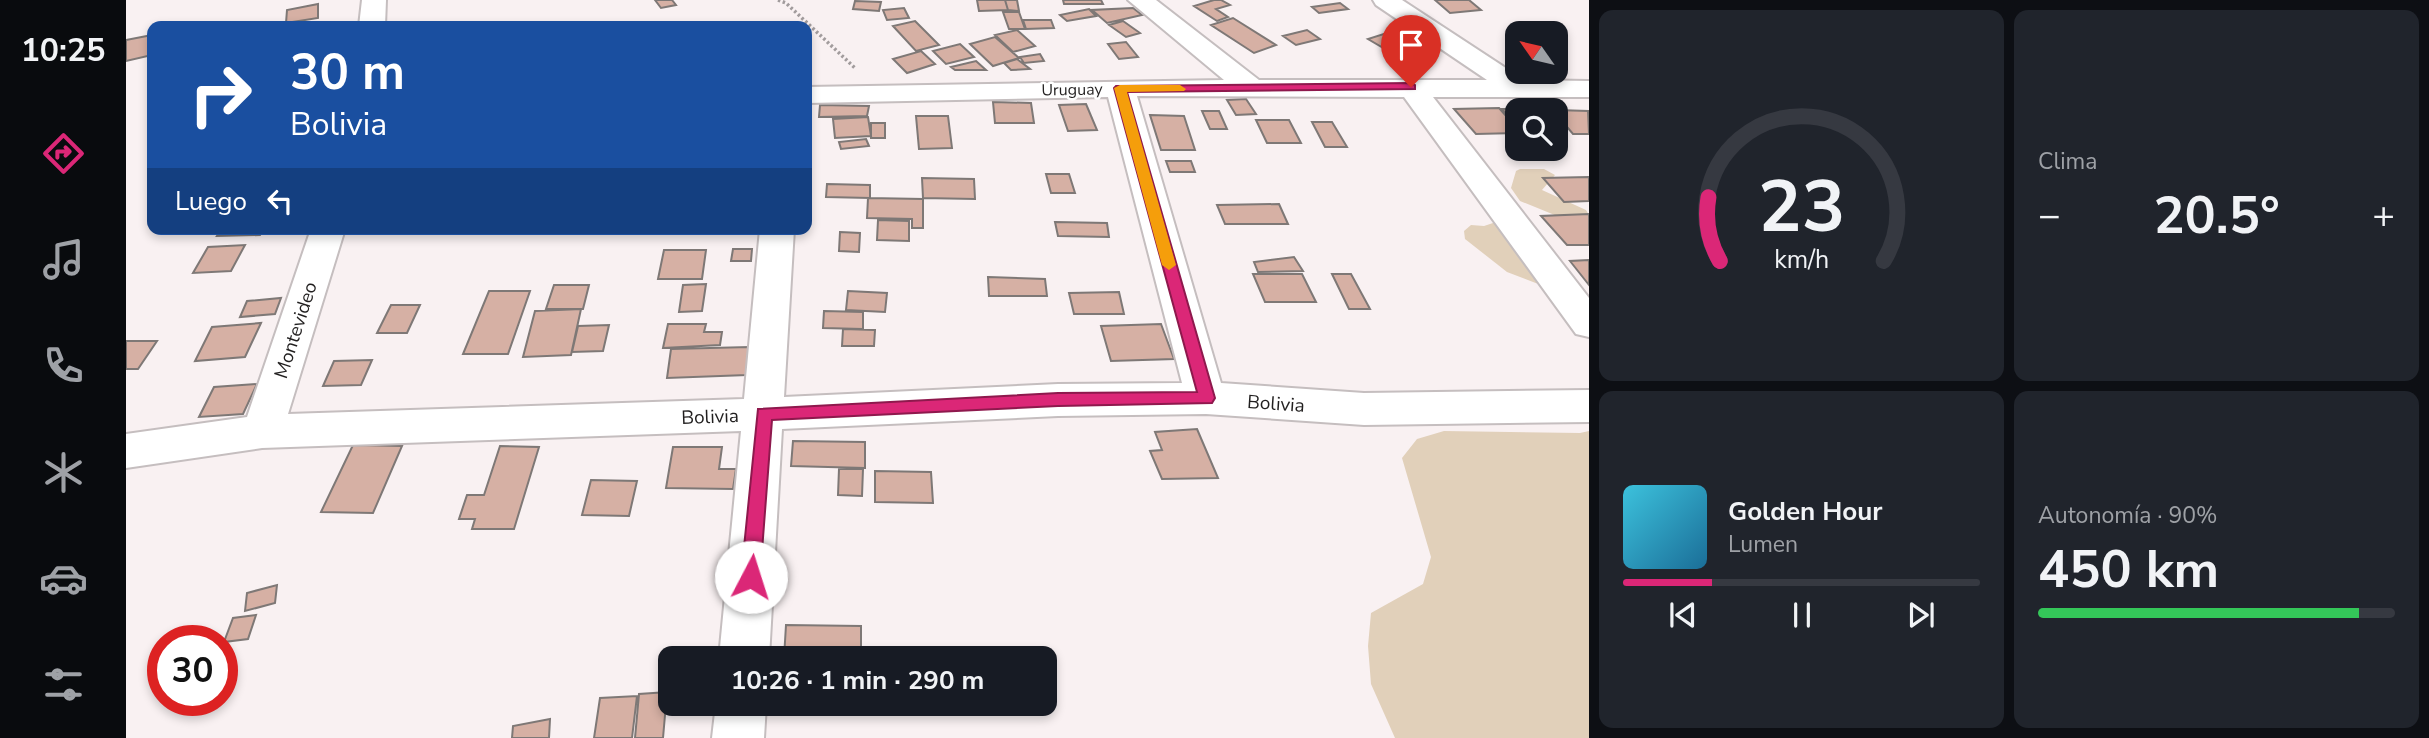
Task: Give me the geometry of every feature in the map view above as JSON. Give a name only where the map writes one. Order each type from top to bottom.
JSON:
[{"type":"street","points":[[372,21],[374,0]]},
{"type":"street","points":[[1140,0],[1253,89]]},
{"type":"street","points":[[1385,0],[1517,88]]},
{"type":"street","points":[[1411,87],[1589,324]]},
{"type":"street","points":[[1120,88],[1206,398]]},
{"type":"street","name":"Uruguay","points":[[812,95],[1120,88],[1589,89]]},
{"type":"street","name":"Montevideo","points":[[262,431],[326,235]]},
{"type":"street","points":[[745,646],[777,235]]},
{"type":"street","name":"Bolivia","points":[[126,451],[262,431],[764,414],[1058,400],[1206,398],[1364,409],[1589,406]]},
{"type":"street","points":[[738,738],[740,716]]},
{"type":"path","points":[[778,0],[804,21]]},
{"type":"path","points":[[812,28],[881,93]]},
{"type":"shaded area","points":[[1544,169],[1555,175],[1542,190],[1586,210],[1589,215],[1562,218],[1520,201],[1511,188],[1516,171]]},
{"type":"shaded area","points":[[1499,221],[1546,287],[1507,272],[1465,239],[1464,231],[1471,225],[1484,226]]},
{"type":"shaded area","points":[[1444,431],[1589,431],[1589,738],[1395,738],[1371,684],[1368,646],[1371,613],[1423,584],[1431,557],[1402,458],[1417,439]]},
{"type":"building","points":[[655,0],[672,0],[676,5],[661,8]]},
{"type":"building","points":[[977,0],[1005,0],[1008,10],[979,11]]},
{"type":"building","points":[[1005,0],[1017,0],[1019,11],[1008,10]]},
{"type":"building","points":[[1063,0],[1101,0],[1103,4],[1064,4]]},
{"type":"building","points":[[1214,0],[1230,5],[1216,9],[1228,17],[1217,21],[1194,6]]},
{"type":"building","points":[[1435,0],[1469,0],[1481,10],[1450,13]]},
{"type":"building","points":[[855,1],[881,2],[879,11],[853,9]]},
{"type":"building","points":[[1340,3],[1348,9],[1319,13],[1312,7]]},
{"type":"building","points":[[318,4],[318,18],[286,21],[287,10]]},
{"type":"building","points":[[904,8],[909,18],[887,20],[883,10]]},
{"type":"building","points":[[1133,8],[1142,15],[1107,23],[1092,10]]},
{"type":"building","points":[[1089,9],[1096,16],[1067,21],[1060,15]]},
{"type":"building","points":[[1003,12],[1019,12],[1025,29],[1009,29]]},
{"type":"building","points":[[1233,18],[1276,45],[1254,53],[1211,25]]},
{"type":"building","points":[[1023,20],[1051,20],[1054,28],[1026,29]]},
{"type":"building","points":[[915,21],[939,45],[916,51],[893,26]]},
{"type":"building","points":[[1123,21],[1140,33],[1126,37],[1109,25]]},
{"type":"building","points":[[1017,30],[1035,46],[1013,52],[995,35]]},
{"type":"building","points":[[1307,30],[1320,39],[1296,45],[1283,36]]},
{"type":"building","points":[[1393,31],[1427,51],[1402,59],[1368,39]]},
{"type":"building","points":[[147,36],[147,56],[126,61],[126,40]]},
{"type":"building","points":[[995,37],[1019,58],[993,66],[970,44]]},
{"type":"building","points":[[1126,42],[1138,57],[1119,59],[1108,44]]},
{"type":"building","points":[[960,44],[974,57],[946,64],[933,51]]},
{"type":"building","points":[[921,51],[935,64],[907,73],[893,59]]},
{"type":"building","points":[[1040,54],[1044,61],[1024,63],[1020,57]]},
{"type":"building","points":[[1017,59],[1030,69],[1011,70],[1004,63]]},
{"type":"building","points":[[976,61],[986,70],[955,70],[951,67]]},
{"type":"building","points":[[1246,99],[1256,114],[1236,115],[1227,100]]},
{"type":"building","points":[[993,102],[1031,103],[1034,123],[995,123]]},
{"type":"building","points":[[1086,104],[1097,130],[1068,131],[1059,105]]},
{"type":"building","points":[[820,105],[869,106],[867,116],[819,117]]},
{"type":"building","points":[[1499,108],[1505,115],[1505,133],[1476,134],[1454,109]]},
{"type":"building","points":[[1568,110],[1588,111],[1589,134],[1573,134],[1568,128]]},
{"type":"building","points":[[1202,111],[1219,111],[1227,129],[1210,129]]},
{"type":"building","points":[[1150,115],[1184,116],[1195,150],[1161,150]]},
{"type":"building","points":[[916,116],[948,116],[952,148],[919,149]]},
{"type":"building","points":[[868,117],[871,136],[835,138],[833,119]]},
{"type":"building","points":[[1256,120],[1289,120],[1301,143],[1267,143]]},
{"type":"building","points":[[1312,122],[1332,122],[1347,147],[1325,147]]},
{"type":"building","points":[[871,123],[885,123],[885,138],[871,138]]},
{"type":"building","points":[[866,139],[869,146],[841,149],[839,142]]},
{"type":"building","points":[[1166,161],[1191,161],[1195,172],[1170,172]]},
{"type":"building","points":[[1046,174],[1069,174],[1075,193],[1051,193]]},
{"type":"building","points":[[1589,177],[1589,201],[1564,202],[1543,178]]},
{"type":"building","points":[[922,178],[974,179],[975,199],[923,198]]},
{"type":"building","points":[[827,184],[870,185],[870,198],[826,197]]},
{"type":"building","points":[[868,198],[923,199],[923,228],[912,228],[912,219],[867,218]]},
{"type":"building","points":[[1279,204],[1288,224],[1225,224],[1217,205]]},
{"type":"building","points":[[1589,214],[1589,245],[1567,245],[1541,216]]},
{"type":"building","points":[[878,220],[909,221],[909,241],[877,240]]},
{"type":"building","points":[[1055,222],[1107,223],[1109,237],[1058,236]]},
{"type":"building","points":[[840,232],[860,233],[859,252],[839,251]]},
{"type":"building","points":[[245,245],[231,271],[193,273],[208,247]]},
{"type":"building","points":[[733,249],[752,249],[751,261],[731,261]]},
{"type":"building","points":[[664,250],[706,250],[702,279],[658,279]]},
{"type":"building","points":[[1294,257],[1303,271],[1258,272],[1254,262]]},
{"type":"building","points":[[1589,260],[1589,285],[1570,261]]},
{"type":"building","points":[[1253,274],[1302,274],[1316,302],[1265,302]]},
{"type":"building","points":[[1332,274],[1351,274],[1370,309],[1349,309]]},
{"type":"building","points":[[988,277],[1045,279],[1047,296],[989,296]]},
{"type":"building","points":[[706,284],[702,311],[679,312],[683,285]]},
{"type":"building","points":[[554,285],[589,285],[583,309],[546,309]]},
{"type":"building","points":[[489,291],[530,291],[508,354],[463,354]]},
{"type":"building","points":[[848,291],[887,293],[885,312],[846,310]]},
{"type":"building","points":[[1119,292],[1124,314],[1074,314],[1069,293]]},
{"type":"building","points":[[281,298],[275,314],[240,317],[247,301]]},
{"type":"building","points":[[391,305],[420,305],[407,333],[377,333]]},
{"type":"building","points":[[581,309],[571,355],[523,357],[535,311]]},
{"type":"building","points":[[824,311],[863,312],[863,329],[823,328]]},
{"type":"building","points":[[261,323],[245,357],[195,361],[212,327]]},
{"type":"building","points":[[668,324],[706,324],[704,332],[722,332],[720,345],[663,348]]},
{"type":"building","points":[[1161,324],[1174,359],[1111,361],[1101,326]]},
{"type":"building","points":[[609,325],[603,351],[572,352],[578,326]]},
{"type":"building","points":[[843,329],[875,330],[874,346],[842,346]]},
{"type":"building","points":[[126,341],[157,341],[138,369],[126,369]]},
{"type":"building","points":[[749,347],[747,375],[667,378],[671,349]]},
{"type":"building","points":[[372,360],[361,385],[323,386],[334,361]]},
{"type":"building","points":[[257,384],[243,414],[199,417],[214,387]]},
{"type":"building","points":[[1197,429],[1218,478],[1162,479],[1150,451],[1162,450],[1155,432]]},
{"type":"building","points":[[793,441],[865,442],[865,468],[791,466]]},
{"type":"building","points":[[353,445],[402,446],[373,513],[321,512]]},
{"type":"building","points":[[500,446],[539,447],[514,529],[472,529],[475,519],[459,519],[467,495],[484,495]]},
{"type":"building","points":[[673,447],[722,447],[719,469],[736,469],[733,489],[666,488]]},
{"type":"building","points":[[839,469],[863,469],[862,496],[838,495]]},
{"type":"building","points":[[875,471],[931,472],[933,503],[875,502]]},
{"type":"building","points":[[591,480],[637,481],[629,516],[582,515]]},
{"type":"building","points":[[277,585],[275,603],[245,611],[247,593]]},
{"type":"building","points":[[256,615],[248,639],[238,640],[238,625],[230,625],[233,618]]},
{"type":"building","points":[[786,625],[861,626],[861,646],[785,646]]},
{"type":"building","points":[[658,693],[658,716],[665,716],[663,738],[635,738],[639,694]]},
{"type":"building","points":[[637,696],[632,738],[594,738],[600,698]]},
{"type":"building","points":[[550,719],[549,738],[512,738],[513,726]]},
{"type":"slow traffic","points":[[1169,265],[1120,88],[1180,89]]},
{"type":"route","points":[[751,577],[764,414],[1058,400],[1206,398],[1120,88],[1411,87]]}]
